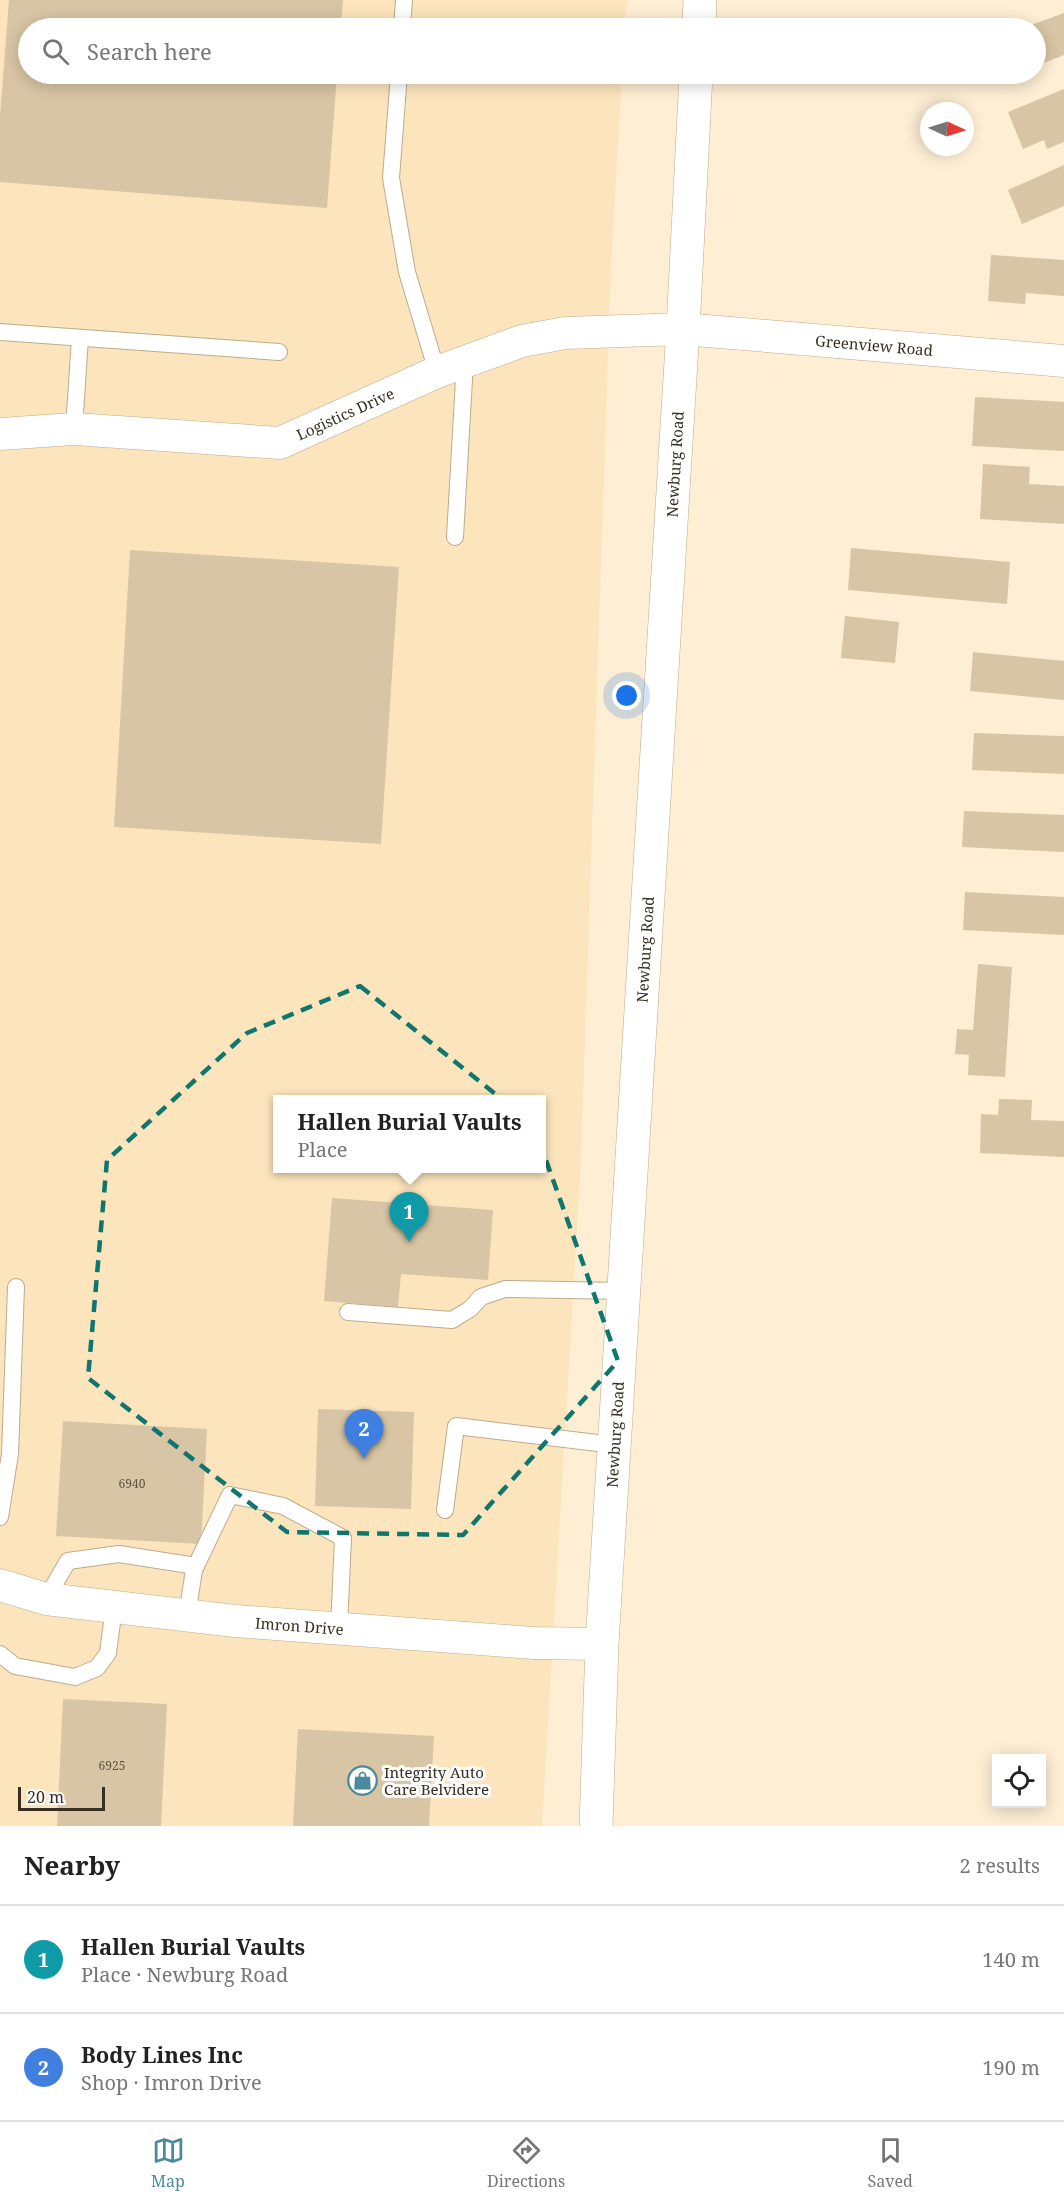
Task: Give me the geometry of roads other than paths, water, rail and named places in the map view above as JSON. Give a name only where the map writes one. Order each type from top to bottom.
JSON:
[{"type":"main road","points":[[699,18],[700,0]]},
{"type":"main road","name":"Newburg Road","points":[[596,1826],[602,1644],[683,329],[695,84]]},
{"type":"street","name":"Logistics Drive","points":[[0,434],[74,429],[280,443],[451,367],[522,341],[565,333],[683,329]]},
{"type":"street","name":"Greenview Road","points":[[683,329],[1064,360]]},
{"type":"street","name":"Imron Drive","points":[[0,1585],[46,1599],[187,1615],[534,1643],[602,1644]]},
{"type":"lane","points":[[403,18],[405,0]]},
{"type":"lane","points":[[398,84],[391,178],[407,272],[451,367],[455,537]]},
{"type":"lane","points":[[0,333],[279,352]]},
{"type":"lane","points":[[74,429],[80,338]]},
{"type":"lane","points":[[0,1517],[10,1454],[16,1287]]},
{"type":"lane","points":[[348,1312],[452,1320],[470,1309],[481,1297],[505,1289],[624,1291]]},
{"type":"lane","points":[[445,1510],[456,1426],[614,1445]]},
{"type":"lane","points":[[187,1615],[196,1566],[230,1495],[283,1506],[343,1538],[339,1628]]},
{"type":"lane","points":[[46,1599],[68,1561],[119,1554],[196,1566]]},
{"type":"lane","points":[[0,1654],[15,1666],[75,1677],[97,1668],[108,1653],[114,1607]]},
{"type":"place","name":"Hallen Burial Vaults","points":[[409,1242]]},
{"type":"place","name":"Body Lines Inc","points":[[364,1459]]},
{"type":"place","name":"Integrity Auto Care Belvidere","points":[[363,1781]]}]
